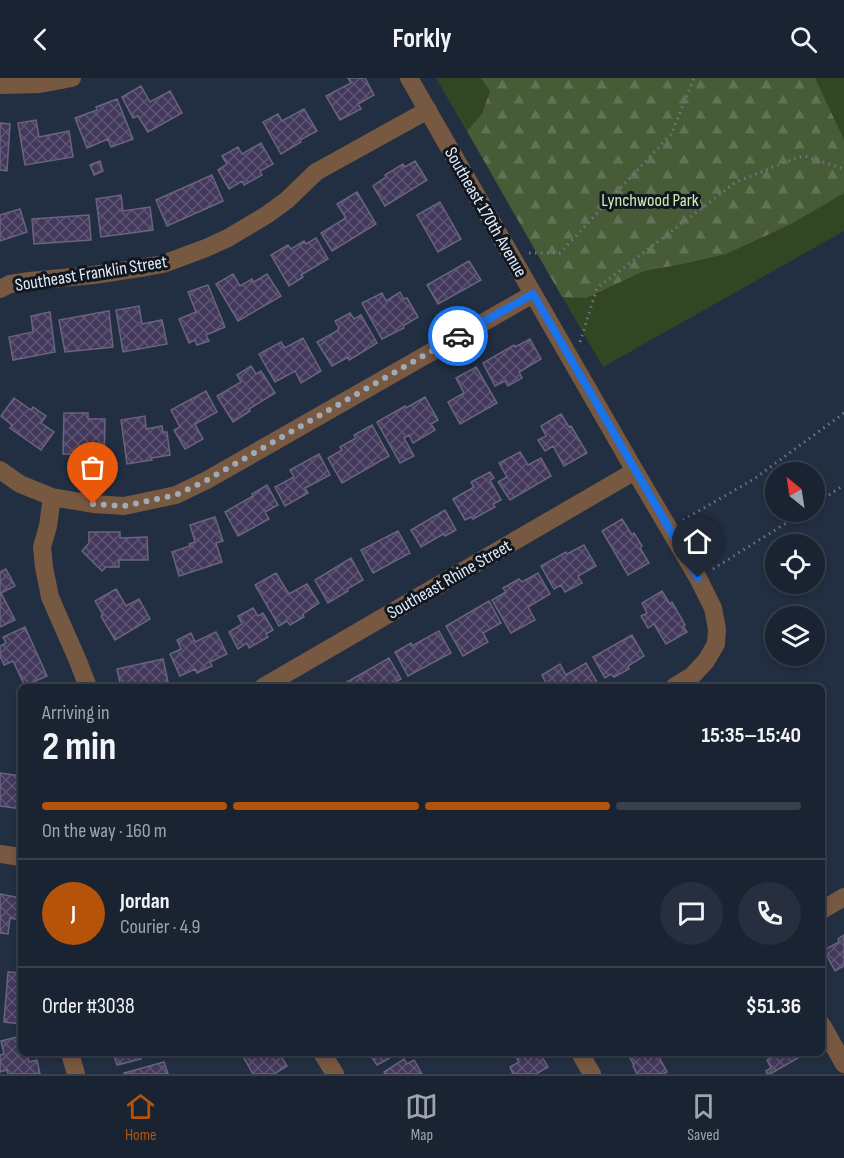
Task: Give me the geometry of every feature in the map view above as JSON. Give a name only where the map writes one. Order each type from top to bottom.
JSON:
[{"type":"street","points":[[0,85],[40,84],[72,78]]},
{"type":"street","name":"Southeast 170th Avenue","points":[[409,78],[698,578],[713,608],[717,629],[716,644],[706,661],[692,676],[679,684]]},
{"type":"street","name":"Southeast Franklin Street","points":[[0,289],[10,284],[29,281],[94,275],[162,264],[207,248],[268,214],[316,172],[428,110]]},
{"type":"street","points":[[0,470],[20,484],[52,497],[93,504],[124,506],[176,495],[207,480],[533,294]]},
{"type":"street","name":"Southeast Rhine Street","points":[[268,684],[635,471]]},
{"type":"street","points":[[52,497],[42,548],[44,567],[50,597],[87,684]]},
{"type":"street","points":[[0,854],[18,856]]},
{"type":"street","points":[[825,908],[844,897]]},
{"type":"street","points":[[825,1030],[844,1064]]},
{"type":"street","points":[[71,1056],[76,1074]]},
{"type":"street","points":[[324,1056],[334,1074]]},
{"type":"street","points":[[582,1056],[592,1074]]},
{"type":"path","points":[[509,253],[560,252],[672,133],[694,78]]},
{"type":"path","points":[[573,365],[597,288],[736,182],[805,156],[844,169]]},
{"type":"path","points":[[669,529],[754,479],[844,413]]},
{"type":"path","points":[[825,498],[844,485]]},
{"type":"path","points":[[698,578],[788,522]]},
{"type":"green space","name":"Lynchwood Park","points":[[436,78],[844,78],[844,231],[603,367]]},
{"type":"green space","name":"Lynchwood Park","points":[[481,78],[815,78],[844,140],[844,193],[791,224],[726,254],[644,271],[586,298],[562,297],[467,131],[482,114],[490,91]]},
{"type":"building","points":[[348,78],[365,78],[374,95],[358,104],[361,109],[340,120],[326,96],[351,83]]},
{"type":"building","points":[[141,86],[150,102],[170,91],[182,113],[148,132],[138,116],[133,118],[122,97]]},
{"type":"building","points":[[117,99],[133,139],[111,147],[108,139],[87,148],[75,118]]},
{"type":"building","points":[[304,109],[317,131],[281,154],[263,122],[278,114],[282,121]]},
{"type":"building","points":[[36,120],[39,137],[69,131],[73,157],[25,165],[18,123]]},
{"type":"building","points":[[0,123],[10,124],[7,171],[0,170]]},
{"type":"building","points":[[261,143],[273,164],[260,171],[262,175],[244,185],[242,181],[229,189],[218,170],[227,164],[222,156],[238,147],[242,154]]},
{"type":"building","points":[[100,161],[103,171],[94,175],[90,165]]},
{"type":"building","points":[[415,161],[427,180],[385,206],[373,186],[403,164],[405,167]]},
{"type":"building","points":[[212,175],[223,201],[167,226],[156,200]]},
{"type":"building","points":[[357,192],[376,224],[332,251],[321,233],[346,218],[337,204]]},
{"type":"building","points":[[121,195],[123,211],[150,207],[153,230],[101,237],[96,199]]},
{"type":"building","points":[[440,202],[461,239],[438,252],[417,215]]},
{"type":"building","points":[[20,209],[27,232],[0,241],[0,215]]},
{"type":"building","points":[[89,215],[91,240],[34,244],[32,219]]},
{"type":"building","points":[[316,238],[328,259],[301,275],[303,277],[289,286],[271,255],[288,245],[291,249],[304,241],[306,244]]},
{"type":"building","points":[[469,261],[481,280],[438,304],[427,285]]},
{"type":"building","points":[[233,274],[240,286],[252,279],[254,282],[267,274],[281,296],[238,321],[216,284]]},
{"type":"building","points":[[208,285],[225,327],[206,335],[209,341],[197,345],[195,340],[189,343],[179,319],[196,312],[188,292]]},
{"type":"building","points":[[400,292],[404,299],[407,298],[418,317],[403,326],[404,328],[382,339],[362,303],[382,293],[386,301]]},
{"type":"building","points":[[139,306],[142,324],[162,320],[167,344],[123,352],[116,310]]},
{"type":"building","points":[[109,311],[113,347],[65,352],[59,320]]},
{"type":"building","points":[[50,312],[55,352],[13,360],[9,337],[33,332],[31,316]]},
{"type":"building","points":[[350,313],[354,319],[361,315],[377,343],[349,360],[348,357],[332,366],[317,342],[337,331],[339,328],[335,321]]},
{"type":"building","points":[[303,338],[321,371],[301,383],[295,371],[275,382],[259,354],[281,342],[285,348]]},
{"type":"building","points":[[530,339],[541,359],[519,372],[522,378],[508,386],[505,381],[495,386],[483,363],[514,345],[515,347]]},
{"type":"building","points":[[251,366],[256,374],[261,371],[275,393],[233,422],[217,396],[241,382],[237,375]]},
{"type":"building","points":[[476,367],[497,403],[460,424],[448,402],[464,393],[456,378]]},
{"type":"building","points":[[206,391],[217,412],[195,424],[203,439],[185,449],[174,430],[180,427],[171,410]]},
{"type":"building","points":[[425,397],[438,420],[431,424],[435,430],[413,443],[409,435],[404,438],[414,456],[400,463],[377,422]]},
{"type":"building","points":[[14,398],[31,410],[33,407],[46,416],[41,423],[54,432],[41,450],[10,428],[12,425],[1,416]]},
{"type":"building","points":[[64,413],[88,413],[88,419],[105,419],[104,465],[84,465],[85,455],[63,454]]},
{"type":"building","points":[[561,414],[587,453],[564,466],[553,446],[545,451],[538,440],[546,436],[541,426]]},
{"type":"building","points":[[145,416],[146,429],[162,426],[163,432],[167,432],[170,455],[127,464],[121,420]]},
{"type":"building","points":[[372,425],[389,456],[342,483],[328,458],[342,450],[340,447],[356,438],[354,435]]},
{"type":"building","points":[[520,452],[528,465],[541,458],[551,476],[510,500],[498,482],[507,477],[499,463]]},
{"type":"building","points":[[319,454],[330,475],[305,488],[308,493],[285,506],[275,487],[294,477],[290,470]]},
{"type":"building","points":[[490,472],[494,478],[490,480],[501,500],[493,504],[495,507],[473,519],[471,517],[465,520],[453,499],[474,487],[471,482]]},
{"type":"building","points":[[267,485],[278,505],[265,512],[269,519],[238,536],[225,512]]},
{"type":"building","points":[[445,510],[456,530],[445,536],[443,534],[421,547],[411,530]]},
{"type":"building","points":[[215,517],[223,541],[216,543],[222,562],[179,576],[172,552],[195,542],[190,525]]},
{"type":"building","points":[[622,519],[642,546],[640,548],[649,563],[628,575],[602,531]]},
{"type":"building","points":[[398,531],[410,553],[373,573],[361,550]]},
{"type":"building","points":[[89,532],[120,532],[120,538],[147,537],[148,560],[119,560],[119,567],[106,567],[102,571],[82,551],[89,543]]},
{"type":"building","points":[[584,545],[596,566],[578,576],[582,583],[565,592],[561,585],[554,589],[541,566]]},
{"type":"building","points":[[351,558],[363,580],[328,603],[315,580]]},
{"type":"building","points":[[6,569],[15,586],[1,593],[15,620],[0,627],[0,572]]},
{"type":"building","points":[[276,573],[289,594],[307,584],[319,603],[303,614],[304,617],[290,625],[287,621],[279,626],[255,585]]},
{"type":"building","points":[[538,573],[550,594],[528,607],[535,620],[511,633],[492,600],[506,592],[503,588],[519,579],[522,582]]},
{"type":"building","points":[[116,589],[126,606],[139,599],[150,619],[115,640],[95,601]]},
{"type":"building","points":[[662,591],[670,604],[672,602],[687,632],[666,644],[654,624],[648,628],[641,616],[647,613],[642,603]]},
{"type":"building","points":[[489,601],[501,623],[483,633],[488,642],[463,656],[446,626]]},
{"type":"building","points":[[253,608],[258,616],[263,613],[273,630],[266,634],[268,637],[249,648],[247,643],[238,649],[229,632],[242,624],[238,616]]},
{"type":"building","points":[[25,627],[47,676],[24,684],[13,661],[4,665],[0,656],[0,646],[6,643],[3,637]]},
{"type":"building","points":[[439,631],[451,653],[408,676],[395,652],[411,643],[412,646]]},
{"type":"building","points":[[216,632],[227,654],[210,662],[212,666],[197,673],[195,669],[180,676],[170,654],[181,649],[177,640],[191,633],[195,642]]},
{"type":"building","points":[[632,635],[644,656],[628,666],[629,669],[614,677],[611,674],[605,678],[593,657]]},
{"type":"building","points":[[389,658],[401,679],[392,684],[348,684],[347,682]]},
{"type":"building","points":[[163,659],[168,682],[120,684],[117,669]]},
{"type":"building","points":[[586,663],[598,684],[546,684],[542,675],[560,664],[566,675]]},
{"type":"building","points":[[0,773],[18,776],[18,809],[0,806]]},
{"type":"building","points":[[0,894],[18,897],[18,919],[10,918],[8,934],[0,933]]},
{"type":"building","points":[[844,935],[844,966],[835,971],[825,949],[839,942],[838,939]]},
{"type":"building","points":[[8,972],[18,973],[18,1024],[4,1022]]},
{"type":"building","points":[[18,1037],[18,1056],[28,1056],[29,1062],[37,1060],[40,1074],[8,1074],[7,1070],[0,1072],[0,1055],[4,1054],[1,1041]]},
{"type":"building","points":[[114,1056],[140,1056],[141,1059],[117,1065]]},
{"type":"building","points":[[281,1056],[287,1066],[274,1074],[253,1074],[244,1058]]},
{"type":"building","points":[[371,1056],[393,1056],[377,1065]]},
{"type":"building","points":[[515,1056],[542,1056],[548,1067],[536,1074],[513,1074],[510,1067],[519,1062]]},
{"type":"building","points":[[629,1056],[659,1056],[667,1072],[637,1074]]},
{"type":"building","points":[[773,1056],[797,1056],[798,1058],[770,1074],[766,1071],[771,1068],[767,1060]]},
{"type":"building","points":[[404,1059],[407,1064],[414,1060],[422,1074],[385,1074],[384,1072]]},
{"type":"building","points":[[164,1062],[168,1074],[124,1074],[124,1073]]},
{"type":"way so far","points":[[93,504],[124,506],[176,495],[207,480],[458,336]]},
{"type":"route","points":[[458,336],[533,294],[698,578]]}]
